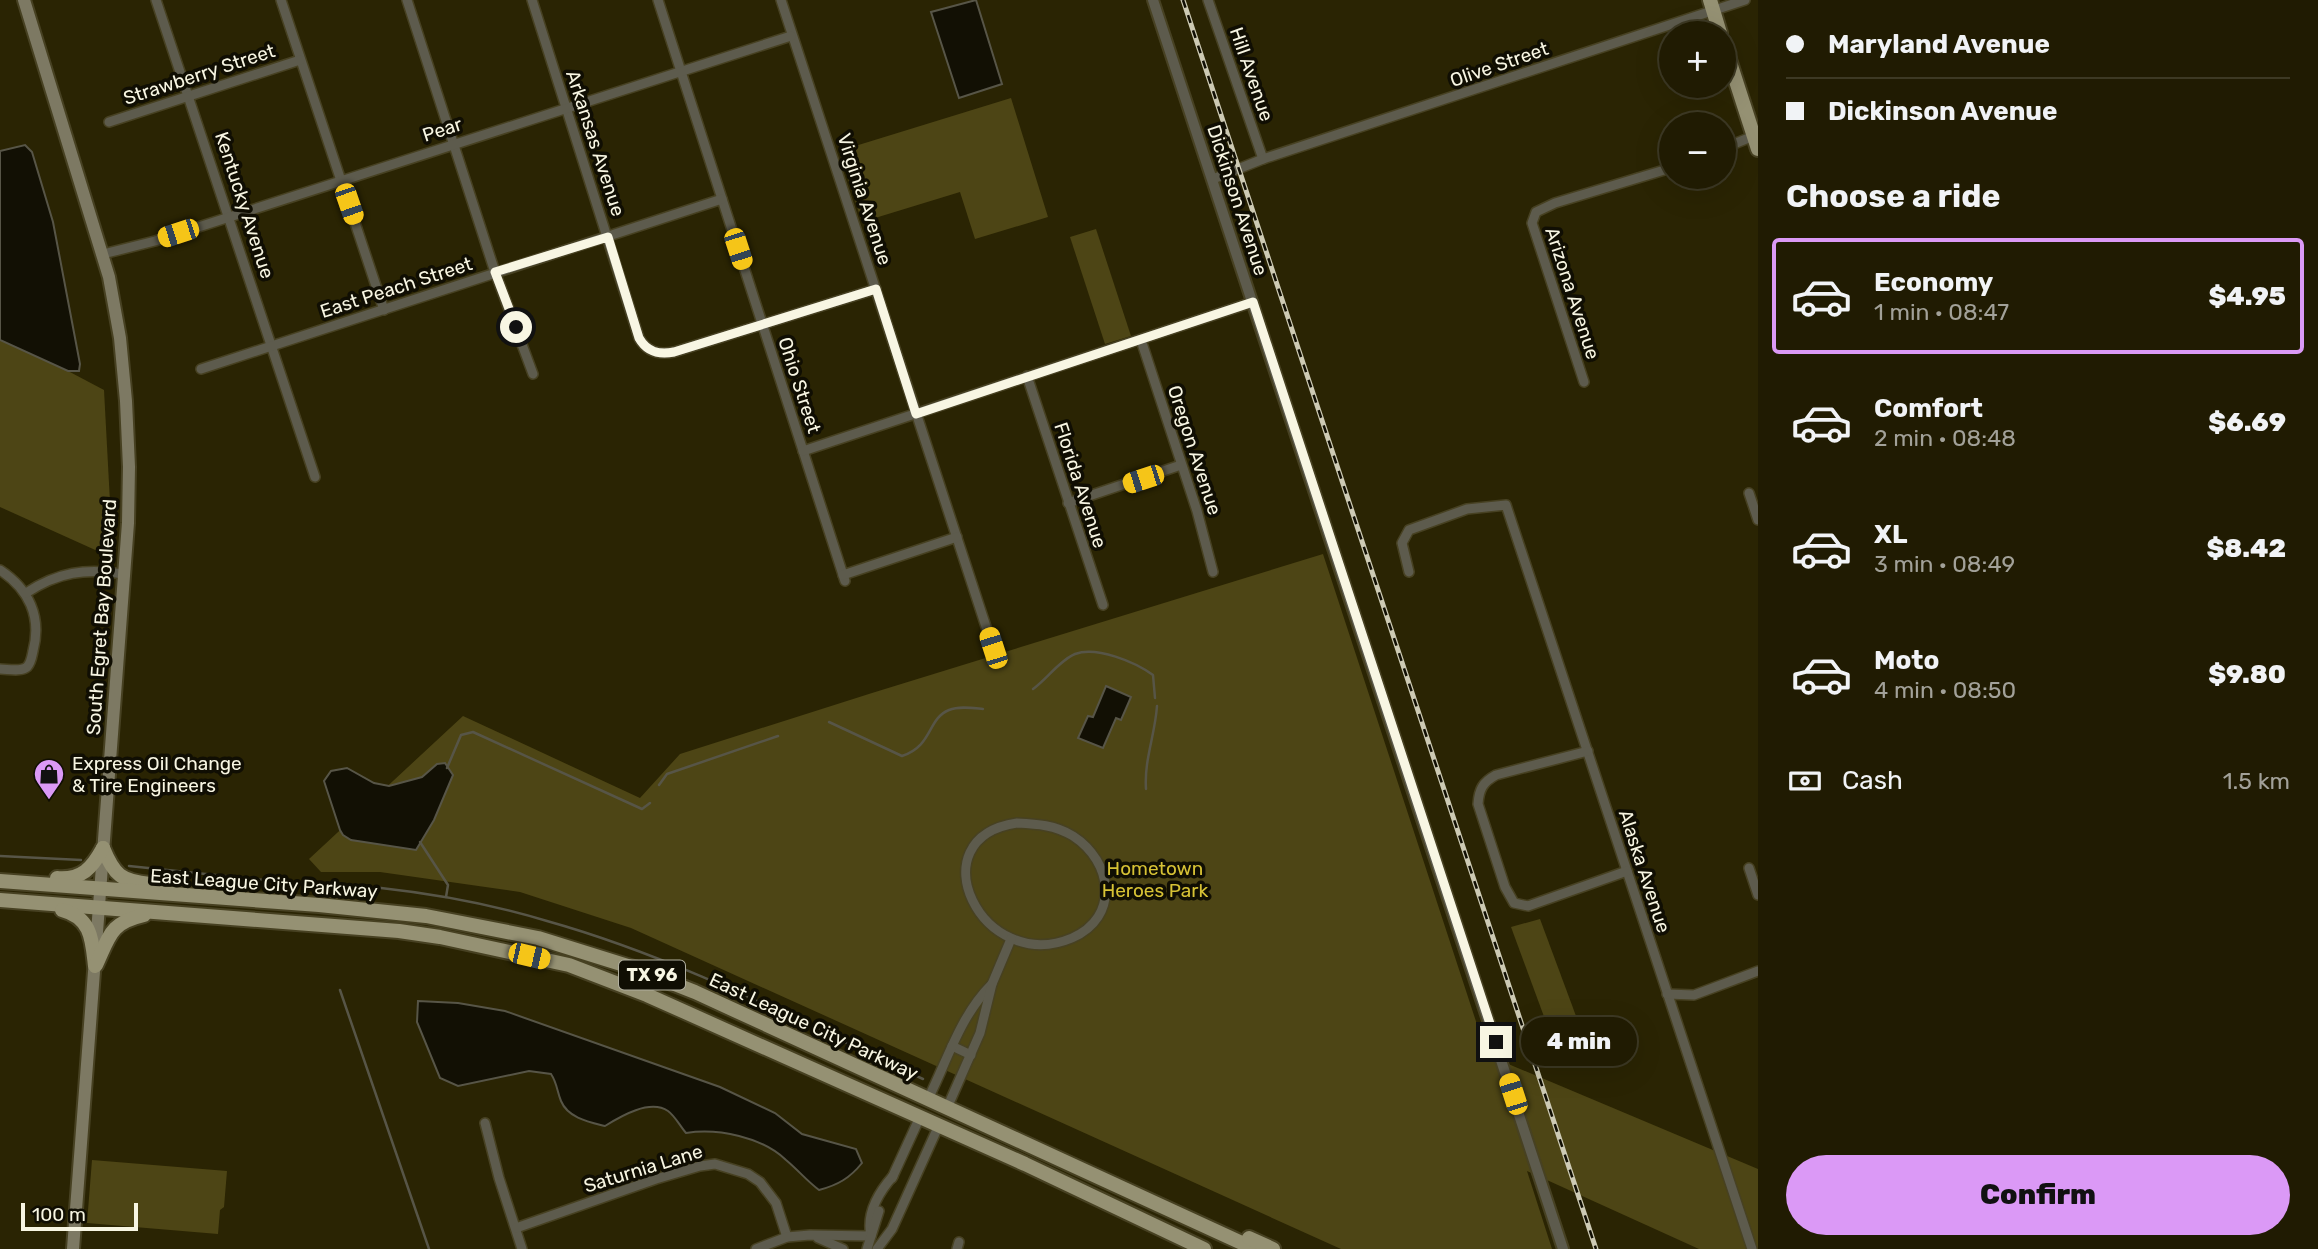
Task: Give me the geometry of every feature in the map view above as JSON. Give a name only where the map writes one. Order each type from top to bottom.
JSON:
[{"type":"main road","name":"South Egret Bay Boulevard","points":[[24,0],[103,254],[120,338],[129,467],[124,574],[73,1249]]},
{"type":"main road","points":[[1736,79],[1757,140]]},
{"type":"main road","points":[[0,874],[71,879],[90,869],[103,848]]},
{"type":"main road","points":[[103,848],[114,870],[124,879],[199,896]]},
{"type":"main road","name":"East League City Parkway","points":[[0,881],[400,913],[538,938],[673,983],[1255,1249]]},
{"type":"main road","name":"East League City Parkway","points":[[0,900],[399,931],[440,937],[569,965],[647,995],[920,1116],[1204,1249]]},
{"type":"main road","points":[[30,902],[72,913],[81,919],[91,936],[95,966]]},
{"type":"main road","points":[[95,966],[109,937],[120,923],[156,912]]},
{"type":"main road","points":[[920,1116],[928,1099]]},
{"type":"main road","points":[[939,1125],[947,1108]]},
{"type":"main road","points":[[1138,1195],[1191,1212],[1273,1249]]},
{"type":"street","name":"Kentucky Avenue","points":[[156,0],[315,477]]},
{"type":"street","points":[[281,0],[384,310]]},
{"type":"street","points":[[407,0],[495,272],[533,374]]},
{"type":"street","name":"Arkansas Avenue","points":[[532,0],[641,342],[655,353],[674,352],[762,323]]},
{"type":"street","name":"Ohio Street","points":[[658,0],[844,578],[957,537]]},
{"type":"street","name":"Virginia Avenue","points":[[781,0],[993,648]]},
{"type":"street","name":"Dickinson Avenue","points":[[1153,0],[1563,1249]]},
{"type":"street","name":"Hill Avenue","points":[[1208,0],[1263,159]]},
{"type":"street","name":"Olive Street","points":[[1213,179],[1263,159],[1711,5],[1745,0]]},
{"type":"street","name":"Pear","points":[[103,254],[131,248],[791,36]]},
{"type":"street","name":"Strawberry Street","points":[[109,122],[300,60]]},
{"type":"street","points":[[1736,145],[1757,140]]},
{"type":"street","name":"Arizona Avenue","points":[[1584,382],[1532,223],[1536,212],[1555,203],[1659,171]]},
{"type":"street","name":"East Peach Street","points":[[201,369],[722,199]]},
{"type":"street","points":[[762,323],[876,289]]},
{"type":"street","points":[[803,452],[1253,302]]},
{"type":"street","name":"Oregon Avenue","points":[[1141,340],[1213,572]]},
{"type":"street","name":"Florida Avenue","points":[[1027,376],[1103,605]]},
{"type":"street","points":[[1068,503],[1181,465]]},
{"type":"street","points":[[1749,493],[1758,520]]},
{"type":"street","name":"Alaska Avenue","points":[[1409,572],[1402,543],[1409,530],[1467,509],[1506,505],[1752,1249]]},
{"type":"street","points":[[0,570],[26,593],[36,615],[31,662],[20,670],[0,669]]},
{"type":"street","points":[[26,593],[44,581],[62,574],[94,571],[124,574]]},
{"type":"street","points":[[1587,751],[1496,775],[1487,780],[1479,791],[1478,804],[1505,887],[1514,903],[1528,906],[1627,872]]},
{"type":"street","points":[[1040,824],[1065,832],[1090,850],[1104,873],[1105,895],[1100,912],[1089,928],[1064,941],[1038,944],[1011,939],[986,921],[972,902],[965,876],[967,859],[982,838],[1004,825],[1040,824]]},
{"type":"street","points":[[1749,869],[1758,895]]},
{"type":"street","points":[[947,1108],[985,1020],[992,984],[1011,939]]},
{"type":"street","points":[[1668,994],[1695,995],[1758,971]]},
{"type":"street","points":[[928,1099],[968,1012],[992,984]]},
{"type":"street","points":[[952,1046],[971,1055]]},
{"type":"street","points":[[867,1249],[893,1176],[920,1116]]},
{"type":"street","points":[[485,1123],[522,1249]]},
{"type":"street","points":[[877,1249],[892,1229],[939,1125]]},
{"type":"street","name":"Saturnia Lane","points":[[516,1228],[656,1178],[716,1164],[748,1174],[760,1182],[776,1203],[787,1237]]},
{"type":"street","points":[[810,1235],[843,1249]]},
{"type":"street","points":[[757,1249],[787,1237],[870,1236]]},
{"type":"green space","points":[[1011,98],[1048,217],[975,239],[960,192],[862,222],[839,151]]},
{"type":"green space","points":[[1096,229],[1131,336],[1105,344],[1070,237]]},
{"type":"green space","points":[[0,340],[104,390],[113,558],[0,507]]},
{"type":"green space","name":"Hometown Heroes Park","points":[[1323,554],[1487,1055],[1758,1169],[1758,1249],[1699,1249],[1527,1171],[1552,1249],[1341,1249],[631,928],[520,892],[380,872],[321,872],[309,859],[463,716],[640,798],[680,754]]},
{"type":"green space","points":[[1540,919],[1576,1016],[1546,1022],[1511,927]]},
{"type":"green space","points":[[92,1160],[227,1171],[224,1207],[220,1210],[218,1234],[87,1223]]},
{"type":"shaded area","points":[[976,0],[1002,84],[959,98],[931,12]]},
{"type":"shaded area","points":[[25,145],[32,152],[53,222],[80,364],[79,371],[68,371],[0,340],[0,151]]},
{"type":"shaded area","points":[[1106,686],[1131,697],[1121,720],[1116,718],[1103,748],[1078,738],[1088,716],[1093,717]]},
{"type":"shaded area","points":[[445,763],[453,775],[434,820],[416,850],[351,840],[343,835],[324,781],[331,771],[347,768],[374,783],[389,786],[422,777],[437,764]]},
{"type":"shaded area","points":[[418,1001],[458,1003],[505,1011],[720,1087],[775,1113],[802,1134],[856,1149],[862,1163],[843,1180],[819,1190],[765,1145],[725,1133],[686,1133],[671,1113],[661,1108],[636,1110],[605,1126],[580,1118],[564,1107],[551,1074],[529,1071],[458,1086],[440,1078],[417,1022]]},
{"type":"waterway","points":[[1033,689],[1069,657],[1094,652],[1126,661],[1153,675],[1155,698]]},
{"type":"waterway","points":[[1146,789],[1157,706]]},
{"type":"waterway","points":[[829,722],[902,756],[919,746],[942,714],[961,708],[983,709]]},
{"type":"waterway","points":[[447,768],[461,735],[473,732],[642,809],[650,803]]},
{"type":"waterway","points":[[659,785],[667,774],[778,736]]},
{"type":"waterway","points":[[420,842],[448,885],[446,897]]},
{"type":"waterway","points":[[0,856],[81,860]]},
{"type":"waterway","points":[[129,866],[274,881]]},
{"type":"waterway","points":[[301,883],[381,888],[444,897],[506,910],[596,936],[738,992],[923,1079]]},
{"type":"waterway","points":[[340,990],[429,1249]]},
{"type":"railway","points":[[1183,0],[1596,1249]]},
{"type":"place","name":"Express Oil Change & Tire Engineers","points":[[49,801]]},
{"type":"route","points":[[516,327],[495,272],[608,237],[639,338],[645,347],[655,353],[674,352],[876,289],[916,414],[1253,302],[1496,1042]]}]
